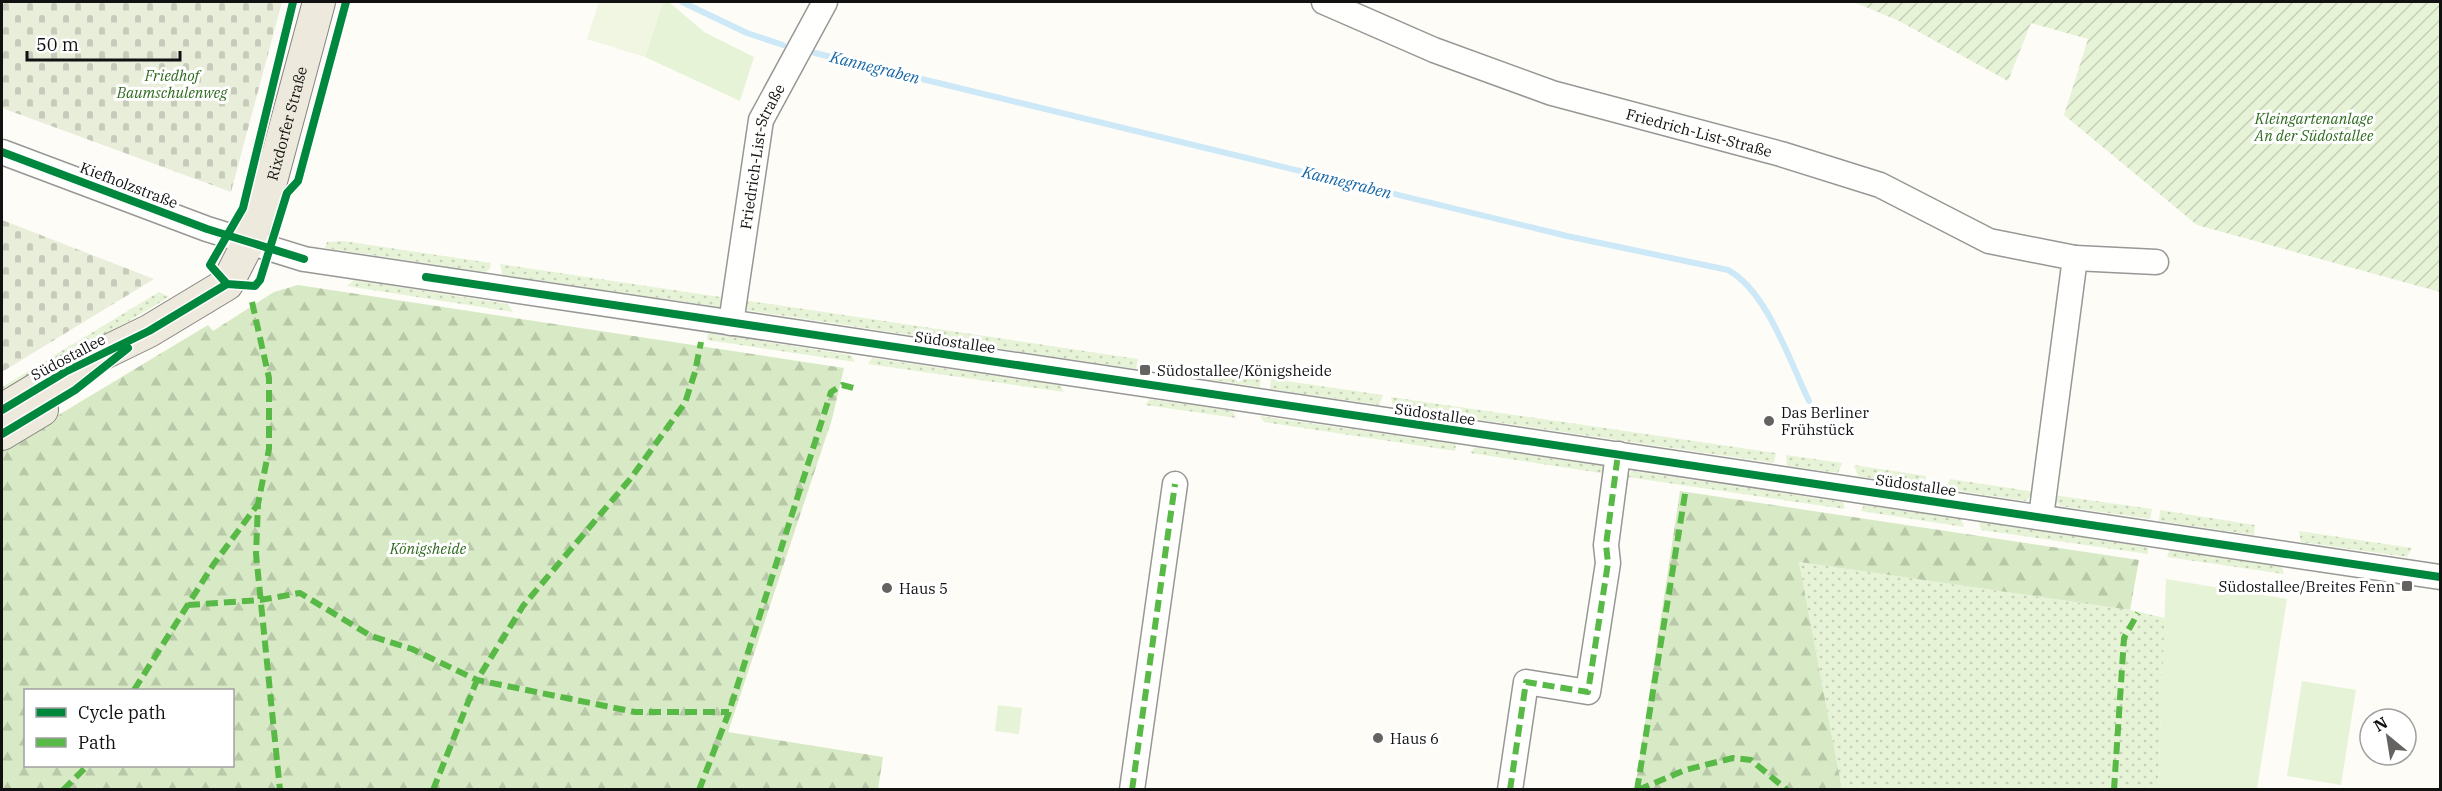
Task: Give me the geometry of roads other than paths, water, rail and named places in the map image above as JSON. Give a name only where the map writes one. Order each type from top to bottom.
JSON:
[{"type":"main road","name":"Rixdorfer Straße","points":[[248,243],[271,181],[319,2]]},
{"type":"main road","name":"Südostallee","points":[[2,410],[65,372],[149,331],[227,284],[248,243]]},
{"type":"main road","name":"Südostallee","points":[[2,434],[75,390],[149,331]]},
{"type":"street","name":"Friedrich-List-Straße","points":[[731,323],[761,120],[825,2]]},
{"type":"street","name":"Friedrich-List-Straße","points":[[1324,2],[1434,50],[1552,93],[1781,154],[1880,185],[1989,241],[2075,258],[2156,262]]},
{"type":"street","name":"Kiefholzstraße","points":[[2,152],[248,243]]},
{"type":"street","name":"Südostallee","points":[[248,243],[304,259],[2440,577]]},
{"type":"street","points":[[2041,517],[2075,258]]},
{"type":"street","points":[[1510,789],[1526,682],[1588,692],[1608,563],[1606,545],[1618,454]]},
{"type":"street","points":[[1132,789],[1175,484]]},
{"type":"waterway","name":"Kannegraben","points":[[682,2],[747,33],[783,45]]},
{"type":"waterway","name":"Kannegraben","points":[[815,53],[1567,236],[1728,270],[1742,280],[1766,310],[1809,401]]},
{"type":"place","name":"Südostallee/Königsheide","points":[[1145,370]]},
{"type":"place","name":"Das Berliner Frühstück","points":[[1769,421]]},
{"type":"place","name":"Südostallee/Breites Fenn","points":[[2407,586]]},
{"type":"place","name":"Haus 5","points":[[887,588]]},
{"type":"place","name":"Haus 6","points":[[1378,738]]},
{"type":"park label","name":"Friedhof Baumschulenweg","points":[[172,84]]},
{"type":"park label","name":"Kleingartenanlage An der Südostallee","points":[[2314,126]]},
{"type":"park label","name":"Königsheide","points":[[428,548]]}]
